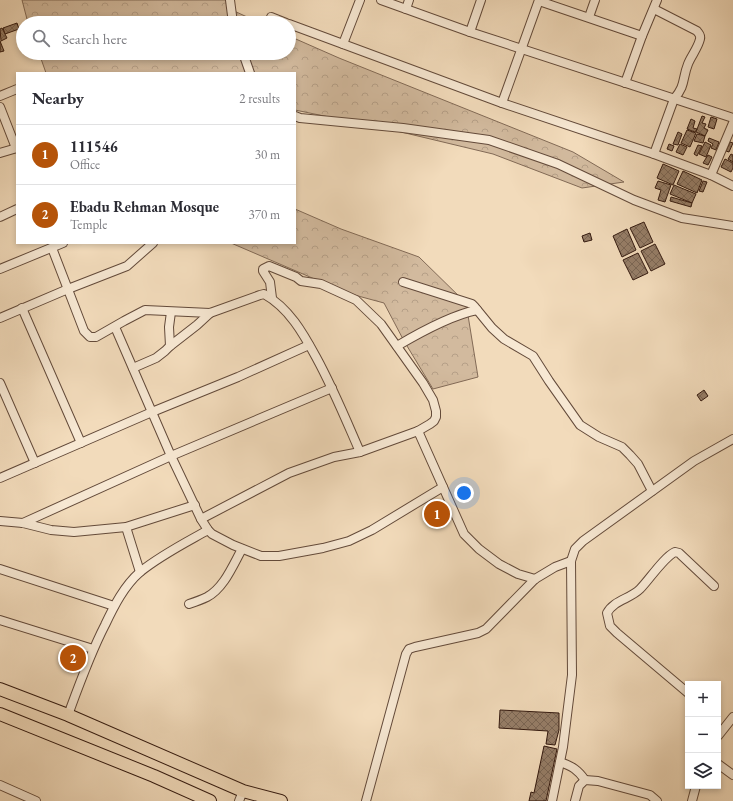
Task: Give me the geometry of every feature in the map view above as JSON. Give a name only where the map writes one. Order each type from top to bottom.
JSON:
[{"type":"highway","points":[[0,689],[68,715],[241,796],[281,801]]},
{"type":"highway","points":[[0,714],[140,770],[210,801]]},
{"type":"street","points":[[230,0],[232,16]]},
{"type":"street","points":[[343,44],[360,0]]},
{"type":"street","points":[[381,0],[470,32],[733,118]]},
{"type":"street","points":[[406,9],[409,0]]},
{"type":"street","points":[[470,32],[482,0]]},
{"type":"street","points":[[502,103],[539,0],[642,36]]},
{"type":"street","points":[[589,17],[595,0]]},
{"type":"street","points":[[625,83],[657,0]]},
{"type":"street","points":[[654,9],[697,31],[700,35],[700,40],[687,65],[684,83],[680,92],[674,99],[654,154]]},
{"type":"street","points":[[296,27],[502,103],[654,154],[711,175],[733,186]]},
{"type":"street","points":[[245,60],[250,72]]},
{"type":"street","points":[[0,96],[16,89]]},
{"type":"street","points":[[0,107],[16,146]]},
{"type":"street","points":[[296,116],[314,120],[403,128],[489,140],[558,164],[634,200],[682,218],[733,226]]},
{"type":"street","points":[[711,175],[733,123]]},
{"type":"street","points":[[0,153],[16,148]]},
{"type":"street","points":[[0,217],[16,210]]},
{"type":"street","points":[[0,269],[61,244]]},
{"type":"street","points":[[0,318],[127,266],[151,244]]},
{"type":"street","points":[[52,248],[84,331],[90,337],[96,337],[145,310],[210,313],[264,294],[272,298],[300,329],[332,388],[360,452]]},
{"type":"street","points":[[201,519],[302,468],[334,456],[360,452],[418,431],[434,421],[436,411],[433,400],[423,383],[381,324],[356,300],[322,284],[301,281],[296,277],[269,266],[263,271],[270,282],[272,298]]},
{"type":"street","points":[[403,282],[472,304],[492,328],[504,339],[532,356],[580,425],[599,437],[622,447],[630,455],[638,464],[652,491]]},
{"type":"street","points":[[22,308],[81,443]]},
{"type":"street","points":[[397,346],[413,336],[460,314],[477,310]]},
{"type":"street","points":[[170,346],[169,327],[171,312]]},
{"type":"street","points":[[133,368],[156,358],[198,325],[210,313]]},
{"type":"street","points":[[115,327],[171,456],[201,519],[208,530],[217,537],[261,556],[279,556],[323,548],[349,541],[372,530],[443,487]]},
{"type":"street","points":[[0,478],[152,412],[238,378],[309,345]]},
{"type":"street","points":[[0,383],[36,463]]},
{"type":"street","points":[[23,523],[171,456],[332,388]]},
{"type":"street","points":[[418,431],[464,534],[478,548],[499,564],[518,574],[535,580]]},
{"type":"street","points":[[552,801],[564,741],[572,675],[570,561],[575,549],[583,541],[694,461],[733,439]]},
{"type":"street","points":[[0,520],[23,523],[51,530],[74,532],[126,527],[195,505]]},
{"type":"street","points":[[126,527],[140,572]]},
{"type":"street","points":[[68,715],[93,649],[123,591],[140,572],[176,548],[208,530]]},
{"type":"street","points":[[189,604],[208,597],[217,590],[226,578],[242,549]]},
{"type":"street","points":[[685,690],[617,633],[610,626],[607,613],[614,604],[639,590],[675,552],[714,586]]},
{"type":"street","points":[[366,801],[406,654],[409,650],[415,647],[478,633],[486,629],[535,580],[555,567],[570,561]]},
{"type":"street","points":[[0,569],[114,606]]},
{"type":"street","points":[[0,620],[93,649]]},
{"type":"street","points":[[721,732],[733,717]]},
{"type":"street","points":[[560,762],[572,766],[578,770],[585,780]]},
{"type":"street","points":[[721,766],[733,775]]},
{"type":"street","points":[[575,801],[579,786],[585,780],[598,781],[650,795],[657,801]]},
{"type":"street","points":[[0,785],[21,798],[36,801]]},
{"type":"street","points":[[692,801],[695,789]]},
{"type":"green space","points":[[22,0],[231,0],[232,10],[245,16],[26,16]]},
{"type":"green space","points":[[296,39],[339,58],[573,152],[624,182],[582,188],[493,154],[397,131],[296,110],[296,72],[46,72],[41,60],[296,60]]},
{"type":"green space","points":[[296,209],[341,229],[419,257],[466,303],[478,377],[433,389],[404,341],[384,303],[347,293],[233,244],[296,244]]},
{"type":"building","points":[[16,23],[16,30],[5,34],[3,28]]},
{"type":"building","points":[[2,28],[7,38],[1,41],[0,29]]},
{"type":"building","points":[[0,41],[4,51],[0,52]]},
{"type":"building","points":[[702,116],[705,117],[702,123],[706,124],[704,128],[708,130],[705,136],[696,132]]},
{"type":"building","points":[[711,117],[717,119],[714,129],[708,127]]},
{"type":"building","points":[[691,119],[695,121],[693,128],[697,129],[695,132],[687,129]]},
{"type":"building","points":[[687,130],[696,133],[690,147],[681,143]]},
{"type":"building","points":[[678,132],[682,134],[678,145],[673,144]]},
{"type":"building","points":[[697,134],[705,136],[703,143],[694,141]]},
{"type":"building","points":[[709,138],[719,142],[716,150],[711,148],[713,144],[708,141]]},
{"type":"building","points":[[705,142],[711,145],[706,157],[699,154]]},
{"type":"building","points":[[730,142],[733,143],[729,152],[726,151]]},
{"type":"building","points":[[669,144],[674,146],[672,151],[667,149]]},
{"type":"building","points":[[680,144],[687,147],[683,155],[676,152]]},
{"type":"building","points":[[698,145],[702,146],[697,156],[694,154]]},
{"type":"building","points":[[731,154],[733,155],[733,162],[728,159]]},
{"type":"building","points":[[708,155],[712,157],[708,165],[703,163]]},
{"type":"building","points":[[725,159],[733,163],[731,172],[721,167]]},
{"type":"building","points":[[663,164],[679,171],[673,185],[657,178]]},
{"type":"building","points":[[683,171],[702,180],[697,193],[677,184]]},
{"type":"building","points":[[658,181],[671,185],[665,202],[658,200],[661,190],[655,188]]},
{"type":"building","points":[[703,181],[707,182],[703,192],[699,191]]},
{"type":"building","points":[[674,185],[696,194],[692,203],[670,194]]},
{"type":"building","points":[[671,197],[692,203],[691,207],[670,201]]},
{"type":"building","points":[[644,222],[653,242],[640,248],[630,228]]},
{"type":"building","points":[[627,229],[636,250],[622,257],[613,236]]},
{"type":"building","points":[[590,233],[592,240],[584,242],[582,236]]},
{"type":"building","points":[[655,244],[665,264],[651,271],[641,251]]},
{"type":"building","points":[[638,253],[648,273],[633,280],[623,260]]},
{"type":"building","points":[[704,390],[708,396],[701,401],[697,395]]},
{"type":"building","points":[[500,710],[559,713],[559,730],[555,745],[546,744],[548,731],[499,728]]},
{"type":"building","points":[[544,746],[557,749],[546,801],[529,801],[531,792],[534,793]]},
{"type":"place","name":"111546","points":[[437,514]]},
{"type":"place","name":"Ebadu Rehman Mosque","points":[[73,658]]}]
